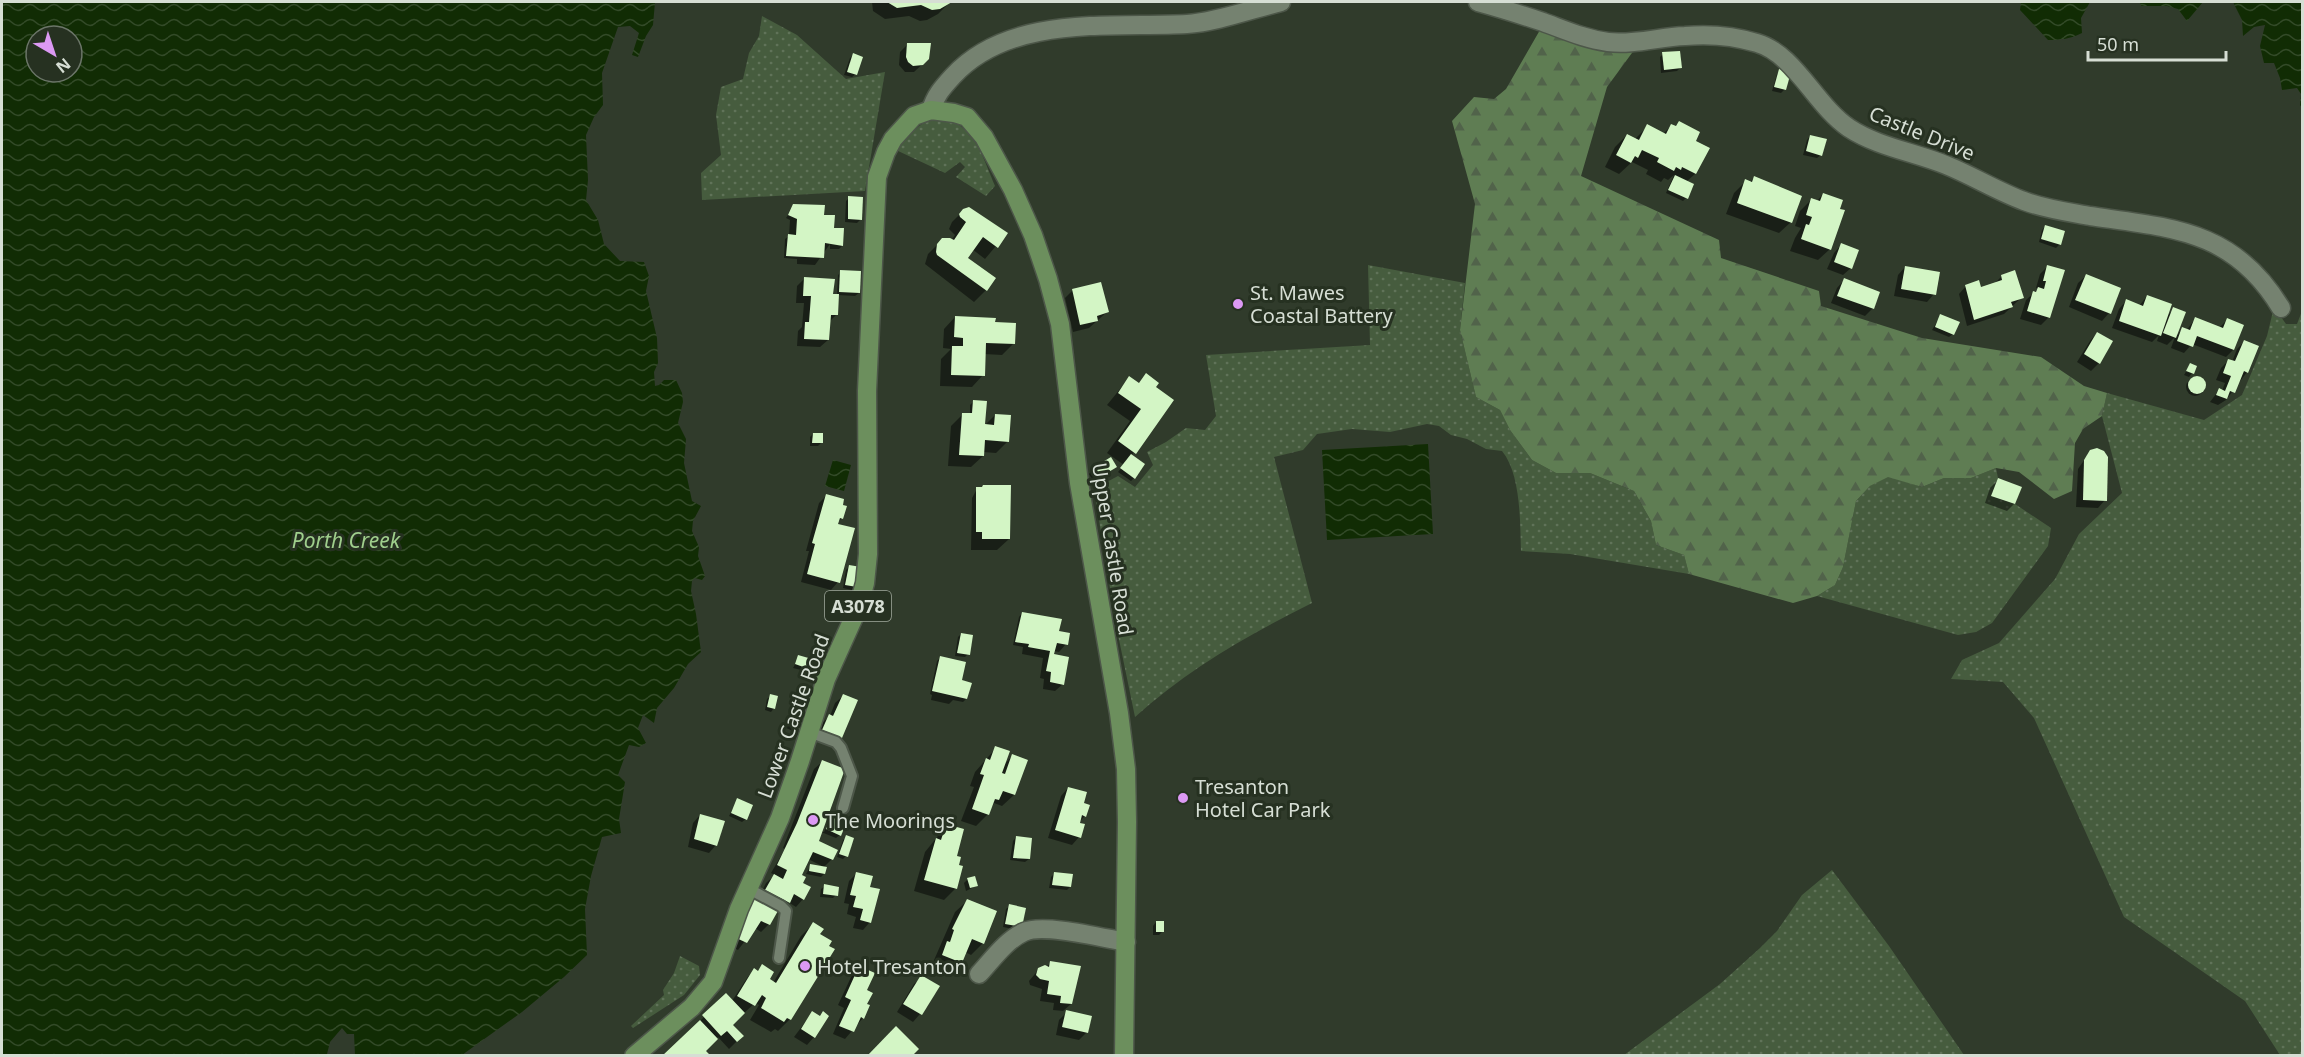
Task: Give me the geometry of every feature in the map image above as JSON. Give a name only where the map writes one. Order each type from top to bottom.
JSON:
[{"type":"main road","name":"Lower Castle Road","points":[[634,1056],[692,1007],[709,988],[780,818],[826,679],[858,608],[867,570],[867,392],[878,177],[883,159],[893,139],[907,122],[927,111]]},
{"type":"main road","name":"Upper Castle Road","points":[[927,111],[954,113],[967,117],[984,137],[1022,208],[1043,262],[1056,309],[1062,338],[1079,483],[1124,752],[1127,794],[1124,1056]]},
{"type":"street","points":[[927,111],[937,93],[956,73],[983,51],[1000,43],[1030,34],[1083,27],[1189,24],[1281,2]]},
{"type":"street","name":"Castle Drive","points":[[1478,2],[1578,35],[1608,42],[1640,42],[1704,35],[1758,43],[1778,54],[1830,112],[1849,128],[1947,165],[2007,194],[2039,206],[2151,224],[2209,241],[2225,248],[2252,268],[2281,308]]},
{"type":"street","points":[[979,974],[1013,938],[1032,929],[1071,932],[1126,942]]},
{"type":"lane","points":[[809,732],[836,742],[844,756],[852,776],[843,808]]},
{"type":"lane","points":[[749,889],[786,911],[779,958]]},
{"type":"shaded area","points":[[762,16],[797,35],[846,79],[885,72],[865,191],[702,200],[701,173],[721,155],[716,115],[721,87],[743,79],[749,53],[759,36]]},
{"type":"shaded area","points":[[952,120],[974,141],[983,157],[995,186],[986,196],[956,177],[965,167],[960,162],[945,173],[896,150],[902,139],[926,121]]},
{"type":"shaded area","points":[[1368,265],[1465,283],[1460,330],[1476,397],[1500,410],[1510,430],[1532,460],[1556,473],[1590,473],[1634,491],[1651,521],[1656,545],[1684,555],[1689,574],[1570,554],[1521,551],[1520,513],[1516,485],[1513,472],[1502,451],[1486,449],[1467,439],[1451,435],[1439,426],[1427,424],[1390,432],[1352,429],[1317,434],[1303,450],[1274,457],[1312,603],[1197,668],[1135,717],[1116,625],[1094,489],[1118,476],[1135,487],[1153,465],[1147,452],[1186,428],[1205,430],[1216,416],[1206,355],[1370,345]]},
{"type":"shaded area","points":[[2274,307],[2286,324],[2297,324],[2302,311],[2302,1055],[2280,1055],[2245,1001],[2124,917],[2034,718],[2003,682],[1951,679],[1962,660],[1999,643],[2055,579],[2079,534],[2122,493],[2102,416],[2107,393],[2204,420],[2242,395],[2267,336]]},
{"type":"shaded area","points":[[1996,468],[1998,478],[1991,496],[2015,504],[2051,528],[2048,546],[1992,623],[1976,632],[1958,635],[1817,596],[1835,585],[1843,567],[1856,501],[1870,486],[1888,476],[1922,487],[1944,478],[1971,478]]},
{"type":"shaded area","points":[[1832,870],[1889,946],[1964,1055],[1624,1055],[1720,984],[1777,931],[1802,895]]},
{"type":"shaded area","points":[[680,956],[699,966],[700,975],[684,995],[633,1028],[631,1026],[664,995],[663,990],[674,973]]},
{"type":"green space","points":[[1544,23],[1640,42],[1607,87],[1581,176],[1719,240],[1721,258],[1819,291],[1821,306],[1922,338],[2041,357],[2084,386],[2107,393],[2102,416],[2083,429],[2075,443],[2072,491],[2054,499],[2019,472],[1996,468],[1971,478],[1944,478],[1922,487],[1888,477],[1870,486],[1856,501],[1843,567],[1835,585],[1817,596],[1793,603],[1689,574],[1684,555],[1656,545],[1651,521],[1634,491],[1590,473],[1556,473],[1532,460],[1510,430],[1500,410],[1476,397],[1460,330],[1475,204],[1452,121],[1474,97],[1494,99],[1506,89]]},
{"type":"water","name":"Porth Creek","points":[[2,2],[655,2],[653,25],[638,57],[632,55],[639,33],[630,26],[618,27],[602,73],[603,105],[594,117],[586,135],[588,180],[586,200],[598,220],[604,244],[620,261],[644,262],[649,276],[646,291],[657,338],[658,363],[654,372],[655,386],[664,380],[676,380],[682,393],[683,402],[678,423],[686,439],[684,463],[692,501],[701,506],[693,521],[692,531],[699,547],[698,556],[705,576],[702,580],[695,578],[692,581],[691,591],[701,652],[688,664],[674,688],[657,708],[654,723],[643,715],[638,728],[646,743],[639,747],[629,745],[618,775],[625,782],[619,819],[621,833],[602,837],[591,876],[585,909],[587,955],[522,1012],[462,1055],[355,1055],[354,1034],[347,1034],[342,1028],[330,1042],[327,1054],[2,1055]]},
{"type":"water","points":[[2021,2],[2090,2],[2081,18],[2082,33],[2065,39],[2048,40],[2020,10]]},
{"type":"water","points":[[2140,2],[2203,2],[2187,21],[2178,9],[2167,6],[2141,6]]},
{"type":"water","points":[[2233,2],[2302,2],[2302,108],[2301,94],[2297,88],[2282,90],[2274,63],[2264,63],[2260,46],[2265,25],[2254,27],[2243,36],[2242,20]]},
{"type":"water","points":[[1428,444],[1433,534],[1327,540],[1322,450]]},
{"type":"water","points":[[833,460],[851,465],[844,491],[825,486]]},
{"type":"building","points":[[887,2],[952,2],[940,9],[932,10],[921,5],[897,8]]},
{"type":"building","points":[[907,43],[931,43],[929,59],[923,65],[913,66],[908,62]]},
{"type":"building","points":[[1680,51],[1682,68],[1664,70],[1662,52]]},
{"type":"building","points":[[853,53],[863,57],[857,75],[847,72]]},
{"type":"building","points":[[1779,69],[1791,72],[1786,90],[1774,87]]},
{"type":"building","points":[[1679,121],[1700,132],[1696,141],[1710,148],[1696,174],[1682,167],[1681,170],[1676,167],[1674,171],[1657,162],[1659,158],[1642,150],[1638,158],[1635,156],[1631,163],[1616,155],[1627,134],[1639,140],[1647,124],[1666,134],[1671,124],[1676,126]]},
{"type":"building","points":[[1810,135],[1827,139],[1822,156],[1806,151]]},
{"type":"building","points":[[1675,175],[1694,184],[1688,199],[1668,190]]},
{"type":"building","points":[[1754,176],[1802,196],[1792,223],[1737,203],[1745,179],[1752,182]]},
{"type":"building","points":[[1823,193],[1843,200],[1840,209],[1845,210],[1831,250],[1801,239],[1806,224],[1809,225],[1812,217],[1806,215],[1811,198],[1820,201]]},
{"type":"building","points":[[848,196],[863,197],[862,220],[848,219]]},
{"type":"building","points":[[793,204],[825,205],[824,215],[835,215],[834,228],[844,228],[843,246],[825,243],[824,258],[786,256],[788,234],[796,235],[797,219],[788,215]]},
{"type":"building","points":[[969,207],[1008,233],[998,248],[983,237],[968,258],[996,278],[987,291],[936,252],[937,244],[942,238],[954,240],[966,222],[959,214],[963,209]]},
{"type":"building","points":[[2045,225],[2065,231],[2061,245],[2041,239]]},
{"type":"building","points":[[1841,243],[1859,250],[1852,269],[1834,262]]},
{"type":"building","points":[[2047,265],[2065,270],[2050,318],[2027,311],[2033,291],[2036,292],[2038,287],[2044,289],[2046,281],[2043,281]]},
{"type":"building","points":[[1905,266],[1940,272],[1936,295],[1901,289]]},
{"type":"building","points":[[840,270],[861,271],[860,293],[839,292]]},
{"type":"building","points":[[2015,270],[2024,298],[2011,302],[2013,307],[1974,320],[1965,285],[1979,280],[1981,287],[2002,280],[2001,275]]},
{"type":"building","points":[[2086,274],[2121,288],[2111,314],[2075,300]]},
{"type":"building","points":[[804,277],[835,279],[833,294],[839,294],[838,315],[831,315],[829,340],[804,339],[805,322],[809,322],[811,296],[803,296]]},
{"type":"building","points":[[1844,278],[1880,292],[1874,309],[1837,296]]},
{"type":"building","points":[[1101,282],[1109,312],[1097,316],[1098,321],[1080,325],[1072,289]]},
{"type":"building","points":[[2147,295],[2172,304],[2161,336],[2119,321],[2126,299],[2143,306]]},
{"type":"building","points":[[2173,307],[2186,312],[2176,338],[2163,333]]},
{"type":"building","points":[[1940,314],[1960,322],[1954,335],[1935,327]]},
{"type":"building","points":[[955,316],[996,318],[995,322],[1016,323],[1015,344],[986,343],[985,376],[951,375],[952,346],[963,346],[963,338],[954,337]]},
{"type":"building","points":[[2195,317],[2223,328],[2227,318],[2244,325],[2234,350],[2197,336],[2193,347],[2177,341],[2182,327],[2190,330]]},
{"type":"building","points":[[2097,332],[2113,341],[2100,364],[2084,354]]},
{"type":"building","points":[[2244,340],[2259,346],[2248,373],[2244,371],[2235,393],[2230,391],[2227,399],[2216,395],[2219,388],[2225,391],[2231,376],[2223,373],[2228,359],[2235,361]]},
{"type":"building","points":[[2190,363],[2197,366],[2194,374],[2186,371]]},
{"type":"building","points":[[1146,373],[1159,383],[1156,387],[1174,400],[1136,454],[1118,441],[1141,409],[1118,393],[1129,376],[1139,383]]},
{"type":"building","points":[[2197,376],[2203,379],[2206,385],[2203,391],[2197,394],[2191,391],[2188,385],[2191,379]]},
{"type":"building","points":[[973,400],[987,401],[985,424],[994,425],[995,414],[1011,415],[1009,442],[985,440],[984,456],[959,455],[962,413],[972,413]]},
{"type":"building","points":[[813,433],[823,433],[823,443],[812,443]]},
{"type":"building","points":[[2097,448],[2104,451],[2108,457],[2107,501],[2083,500],[2084,460],[2090,450]]},
{"type":"building","points":[[1131,454],[1145,464],[1135,479],[1120,468]]},
{"type":"building","points":[[1111,457],[1117,467],[1097,479],[1091,469]]},
{"type":"building","points":[[1998,478],[2022,487],[2015,504],[1991,496]]},
{"type":"building","points":[[1011,485],[1010,539],[982,539],[982,532],[976,532],[976,487]]},
{"type":"building","points":[[826,494],[844,499],[843,505],[847,506],[843,519],[840,518],[838,524],[855,528],[840,583],[807,574],[815,544],[812,543]]},
{"type":"building","points":[[849,565],[861,567],[857,587],[845,585]]},
{"type":"building","points":[[1022,612],[1062,619],[1059,631],[1070,633],[1068,645],[1057,643],[1054,654],[1069,657],[1064,685],[1050,682],[1051,672],[1046,671],[1050,651],[1015,642]]},
{"type":"building","points":[[961,633],[973,635],[970,655],[957,653]]},
{"type":"building","points":[[798,655],[812,659],[809,669],[795,664]]},
{"type":"building","points":[[940,656],[966,662],[962,680],[972,683],[967,699],[932,691]]},
{"type":"building","points":[[770,694],[778,696],[775,709],[767,707]]},
{"type":"building","points":[[843,694],[858,700],[842,738],[822,730],[829,714],[833,716]]},
{"type":"building","points":[[790,715],[803,722],[799,729],[786,723]]},
{"type":"building","points":[[995,746],[1010,751],[1002,773],[1005,774],[1012,754],[1028,760],[1015,795],[1003,791],[999,800],[995,799],[989,815],[972,809],[984,775],[980,774],[986,758],[990,760]]},
{"type":"building","points":[[822,760],[845,769],[819,841],[838,850],[833,860],[813,852],[802,875],[806,877],[803,883],[811,887],[804,900],[794,894],[790,903],[765,890],[774,874],[783,879],[787,870],[777,865],[797,823]]},
{"type":"building","points":[[1068,787],[1087,792],[1084,803],[1090,805],[1086,817],[1082,815],[1080,823],[1085,824],[1081,838],[1055,830]]},
{"type":"building","points":[[737,798],[753,805],[747,820],[731,813]]},
{"type":"building","points":[[833,812],[848,818],[841,836],[826,829]]},
{"type":"building","points":[[700,814],[725,821],[717,846],[694,839]]},
{"type":"building","points":[[946,824],[964,829],[957,856],[961,857],[959,865],[963,866],[957,889],[924,880],[936,838],[941,840]]},
{"type":"building","points":[[846,835],[854,838],[848,857],[839,854]]},
{"type":"building","points":[[1016,836],[1032,838],[1030,859],[1013,858]]},
{"type":"building","points":[[810,864],[827,867],[825,874],[809,871]]},
{"type":"building","points":[[856,872],[873,876],[870,887],[880,889],[871,923],[860,920],[863,909],[853,907],[856,896],[850,895]]},
{"type":"building","points":[[1054,872],[1073,874],[1071,887],[1052,885]]},
{"type":"building","points":[[975,876],[978,886],[970,888],[967,878]]},
{"type":"building","points":[[824,884],[839,887],[838,896],[823,894]]},
{"type":"building","points":[[753,895],[779,909],[770,925],[761,921],[747,943],[732,936]]},
{"type":"building","points":[[967,899],[997,911],[984,944],[972,939],[962,963],[942,955],[947,941],[950,942],[954,930],[952,929]]},
{"type":"building","points":[[1009,904],[1026,908],[1022,927],[1005,924]]},
{"type":"building","points":[[1156,921],[1164,921],[1164,932],[1156,932]]},
{"type":"building","name":"Hotel Tresanton","points":[[813,922],[824,929],[820,934],[832,941],[829,946],[835,949],[791,1020],[787,1018],[784,1022],[761,1008],[766,998],[762,995],[755,1006],[737,996],[754,968],[758,971],[762,964],[774,972],[770,979],[776,983]]},
{"type":"building","points":[[1050,961],[1081,966],[1072,1004],[1060,1003],[1061,996],[1047,994],[1049,981],[1040,979],[1036,975],[1038,968],[1045,965],[1049,967]]},
{"type":"building","points":[[859,966],[875,973],[867,990],[873,993],[867,1004],[870,1005],[864,1019],[861,1017],[854,1032],[839,1026],[851,1000],[845,997]]},
{"type":"building","points":[[921,975],[940,986],[922,1015],[903,1004]]},
{"type":"building","points":[[726,993],[745,1013],[733,1025],[744,1036],[737,1042],[727,1031],[721,1036],[702,1015]]},
{"type":"building","points":[[1066,1010],[1092,1016],[1088,1033],[1062,1027]]},
{"type":"building","points":[[812,1011],[820,1016],[823,1011],[829,1016],[815,1038],[801,1029]]},
{"type":"building","points":[[700,1020],[718,1039],[706,1051],[711,1056],[662,1056]]},
{"type":"building","points":[[896,1026],[919,1049],[912,1056],[867,1056]]},
{"type":"place","name":"St. Mawes Coastal Battery","points":[[1238,304]]},
{"type":"place","name":"Tresanton Hotel Car Park","points":[[1183,798]]},
{"type":"place","name":"The Moorings","points":[[813,820]]},
{"type":"place","name":"Hotel Tresanton","points":[[805,966]]}]
